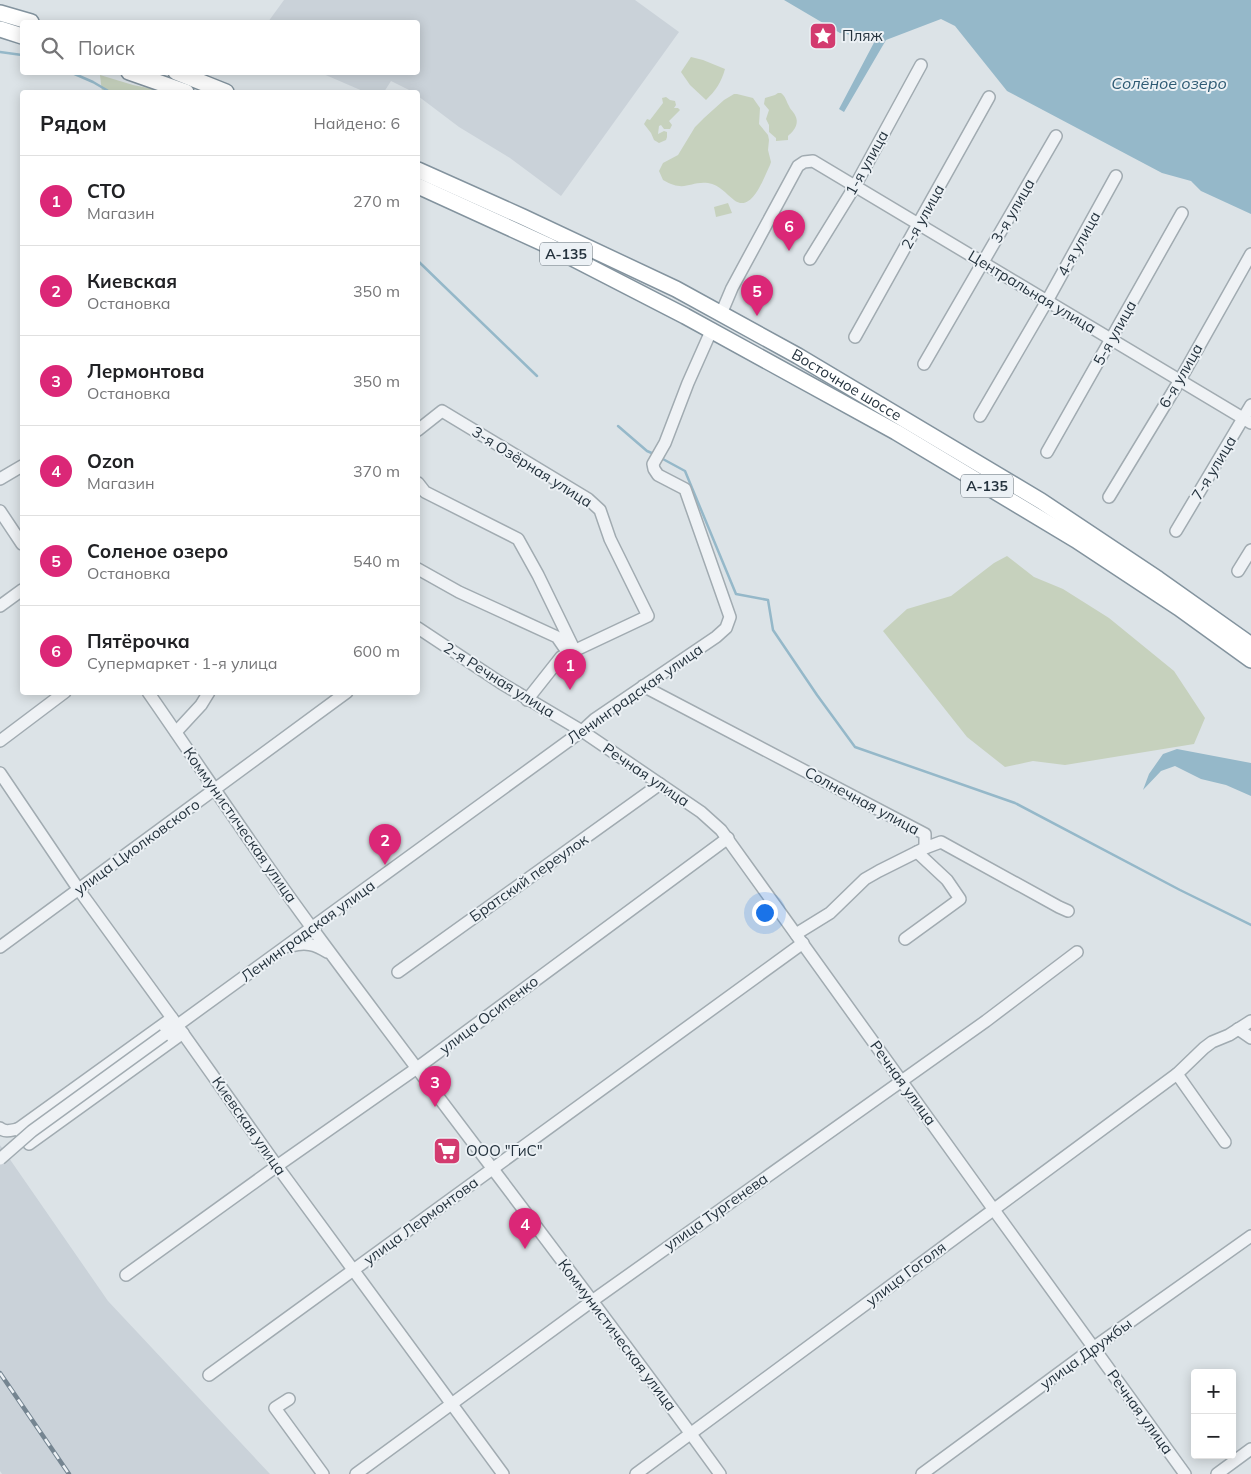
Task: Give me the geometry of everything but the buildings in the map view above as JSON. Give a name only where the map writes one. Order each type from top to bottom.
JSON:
[{"type":"highway","points":[[0,13],[24,20]]},
{"type":"highway","points":[[0,29],[20,35]]},
{"type":"highway","points":[[138,75],[180,90]]},
{"type":"highway","points":[[184,75],[221,90]]},
{"type":"highway","name":"Восточное шоссе","points":[[420,171],[520,224],[547,244],[712,330],[896,432],[1076,540],[1179,608],[1251,660]]},
{"type":"highway","name":"Восточное шоссе","points":[[420,187],[520,224],[676,289],[798,356],[1042,501],[1158,579],[1251,645]]},
{"type":"highway","points":[[896,432],[905,434],[942,455],[948,457],[952,455],[949,448],[931,436]]},
{"type":"street","name":"1-я улица","points":[[810,259],[855,186],[921,65]]},
{"type":"street","name":"2-я улица","points":[[855,336],[989,97]]},
{"type":"street","name":"3-я улица","points":[[924,364],[1056,136]]},
{"type":"street","name":"Центральная улица","points":[[721,314],[732,288],[798,166],[804,162],[813,161],[1247,420]]},
{"type":"street","name":"4-я улица","points":[[980,416],[1047,301],[1116,176]]},
{"type":"street","name":"5-я улица","points":[[1046,452],[1182,213]]},
{"type":"street","name":"6-я улица","points":[[1108,497],[1180,380],[1251,254]]},
{"type":"street","name":"Ленинградская улица","points":[[0,1159],[32,1132],[582,731],[595,719],[716,637],[726,628],[730,617],[685,488],[658,475],[653,464],[712,330]]},
{"type":"street","name":"7-я улица","points":[[1176,531],[1247,420],[1251,405]]},
{"type":"street","name":"3-я Озёрная улица","points":[[420,428],[442,412],[588,499],[600,510],[610,539],[648,616],[571,652]]},
{"type":"street","points":[[0,479],[20,467]]},
{"type":"street","points":[[420,486],[425,492],[518,539],[538,575],[571,652]]},
{"type":"street","points":[[0,511],[20,541]]},
{"type":"street","points":[[1238,571],[1251,550]]},
{"type":"street","points":[[420,570],[459,592],[557,637],[571,652]]},
{"type":"street","points":[[0,606],[20,591]]},
{"type":"street","name":"2-я Речная улица","points":[[421,634],[527,700],[582,731]]},
{"type":"street","points":[[527,700],[561,657],[571,652]]},
{"type":"street","name":"Солнечная улица","points":[[643,686],[925,834],[921,850]]},
{"type":"street","points":[[0,741],[61,695]]},
{"type":"street","name":"Коммунистическая улица","points":[[150,695],[312,928],[720,1474]]},
{"type":"street","points":[[176,732],[202,705],[208,695]]},
{"type":"street","name":"улица Циолковского","points":[[0,947],[343,695]]},
{"type":"street","name":"Речная улица","points":[[582,731],[707,816],[728,838],[1185,1474]]},
{"type":"street","name":"Киевская улица","points":[[0,773],[79,890],[178,1025],[277,1166],[503,1474]]},
{"type":"street","name":"Братский переулок","points":[[398,972],[660,784]]},
{"type":"street","name":"улица Осипенко","points":[[126,1275],[417,1068],[728,838]]},
{"type":"street","name":"Солнечная улица","points":[[921,850],[942,842],[1059,908],[1068,911]]},
{"type":"street","points":[[905,939],[960,899],[947,880],[921,850]]},
{"type":"street","name":"улица Лермонтова","points":[[209,1375],[493,1169],[800,938],[830,913],[865,879],[921,850]]},
{"type":"street","name":"Коммунистическая улица","points":[[284,948],[300,944],[310,944],[319,947],[334,957]]},
{"type":"street","name":"улица Тургенева","points":[[356,1474],[592,1301],[986,1021],[1077,952]]},
{"type":"street","name":"улица Гоголя","points":[[636,1474],[1177,1074],[1212,1042],[1229,1035],[1251,1021]]},
{"type":"street","points":[[18,1129],[29,1144],[178,1025]]},
{"type":"street","points":[[0,1128],[9,1131],[18,1129],[178,1025]]},
{"type":"street","points":[[1238,1029],[1251,1038]]},
{"type":"street","points":[[1177,1074],[1225,1142]]},
{"type":"street","name":"улица Дружбы","points":[[922,1474],[1093,1348],[1251,1236]]},
{"type":"street","points":[[289,1399],[274,1408],[323,1474]]},
{"type":"street","points":[[1217,1474],[1251,1449]]},
{"type":"shaded area","points":[[284,0],[635,0],[679,32],[561,196],[510,158],[459,127],[420,98],[420,90],[409,90],[391,81],[385,90],[360,90],[326,75],[420,75],[420,20],[269,20]]},
{"type":"shaded area","points":[[0,1145],[108,1301],[270,1474],[2,1474],[0,1471]]},
{"type":"green space","points":[[691,57],[725,69],[718,86],[706,100],[690,85],[681,72]]},
{"type":"green space","points":[[100,75],[155,90],[102,90]]},
{"type":"green space","points":[[778,93],[784,96],[797,119],[793,131],[788,136],[788,140],[776,141],[776,138],[769,132],[769,125],[766,119],[769,110],[764,104],[765,98]]},
{"type":"green space","points":[[734,94],[753,98],[760,108],[759,124],[768,135],[769,140],[768,150],[771,162],[761,185],[752,198],[740,203],[712,184],[702,183],[677,186],[663,180],[659,171],[663,163],[678,155],[695,127],[724,100]]},
{"type":"green space","points":[[666,97],[675,101],[676,105],[674,108],[680,110],[669,121],[672,125],[670,129],[664,129],[661,125],[659,126],[658,134],[664,131],[667,132],[667,137],[666,140],[659,143],[654,140],[644,124],[647,119],[650,120],[663,103],[662,98]]},
{"type":"green space","points":[[728,203],[732,213],[716,217],[714,207]]},
{"type":"green space","points":[[1007,556],[1034,577],[1063,589],[1109,618],[1174,671],[1205,718],[1194,744],[1065,765],[1033,761],[1005,767],[967,737],[883,631],[907,609],[951,596],[994,563]]},
{"type":"water","name":"Солёное озеро","points":[[784,0],[1251,0],[1251,214],[1201,191],[1191,181],[1162,173],[1007,91],[955,26],[941,19],[886,40],[844,112],[839,109],[878,35],[869,38],[840,33]]},
{"type":"water","points":[[1177,749],[1251,763],[1251,796],[1226,785],[1201,779],[1175,766],[1161,771],[1143,790],[1149,774],[1163,754]]},
{"type":"waterway","points":[[0,52],[20,55]]},
{"type":"waterway","points":[[77,75],[107,90]]},
{"type":"waterway","points":[[420,263],[537,376]]},
{"type":"waterway","points":[[618,426],[647,451],[654,454]]},
{"type":"waterway","points":[[661,458],[685,471],[736,594],[768,600],[773,630],[855,747],[1015,803],[1180,890],[1251,925]]},
{"type":"railway","points":[[0,1373],[69,1474]]},
{"type":"place","name":"Пляж","points":[[823,36]]},
{"type":"place","name":"Пятёрочка","points":[[789,251]]},
{"type":"place","name":"Соленое озеро","points":[[757,316]]},
{"type":"place","name":"СТО","points":[[570,690]]},
{"type":"place","name":"Киевская","points":[[385,865]]},
{"type":"place","name":"Лермонтова","points":[[435,1107]]},
{"type":"place","name":"ООО \"ГиС\"","points":[[447,1151]]},
{"type":"place","name":"Ozon","points":[[525,1249]]}]
